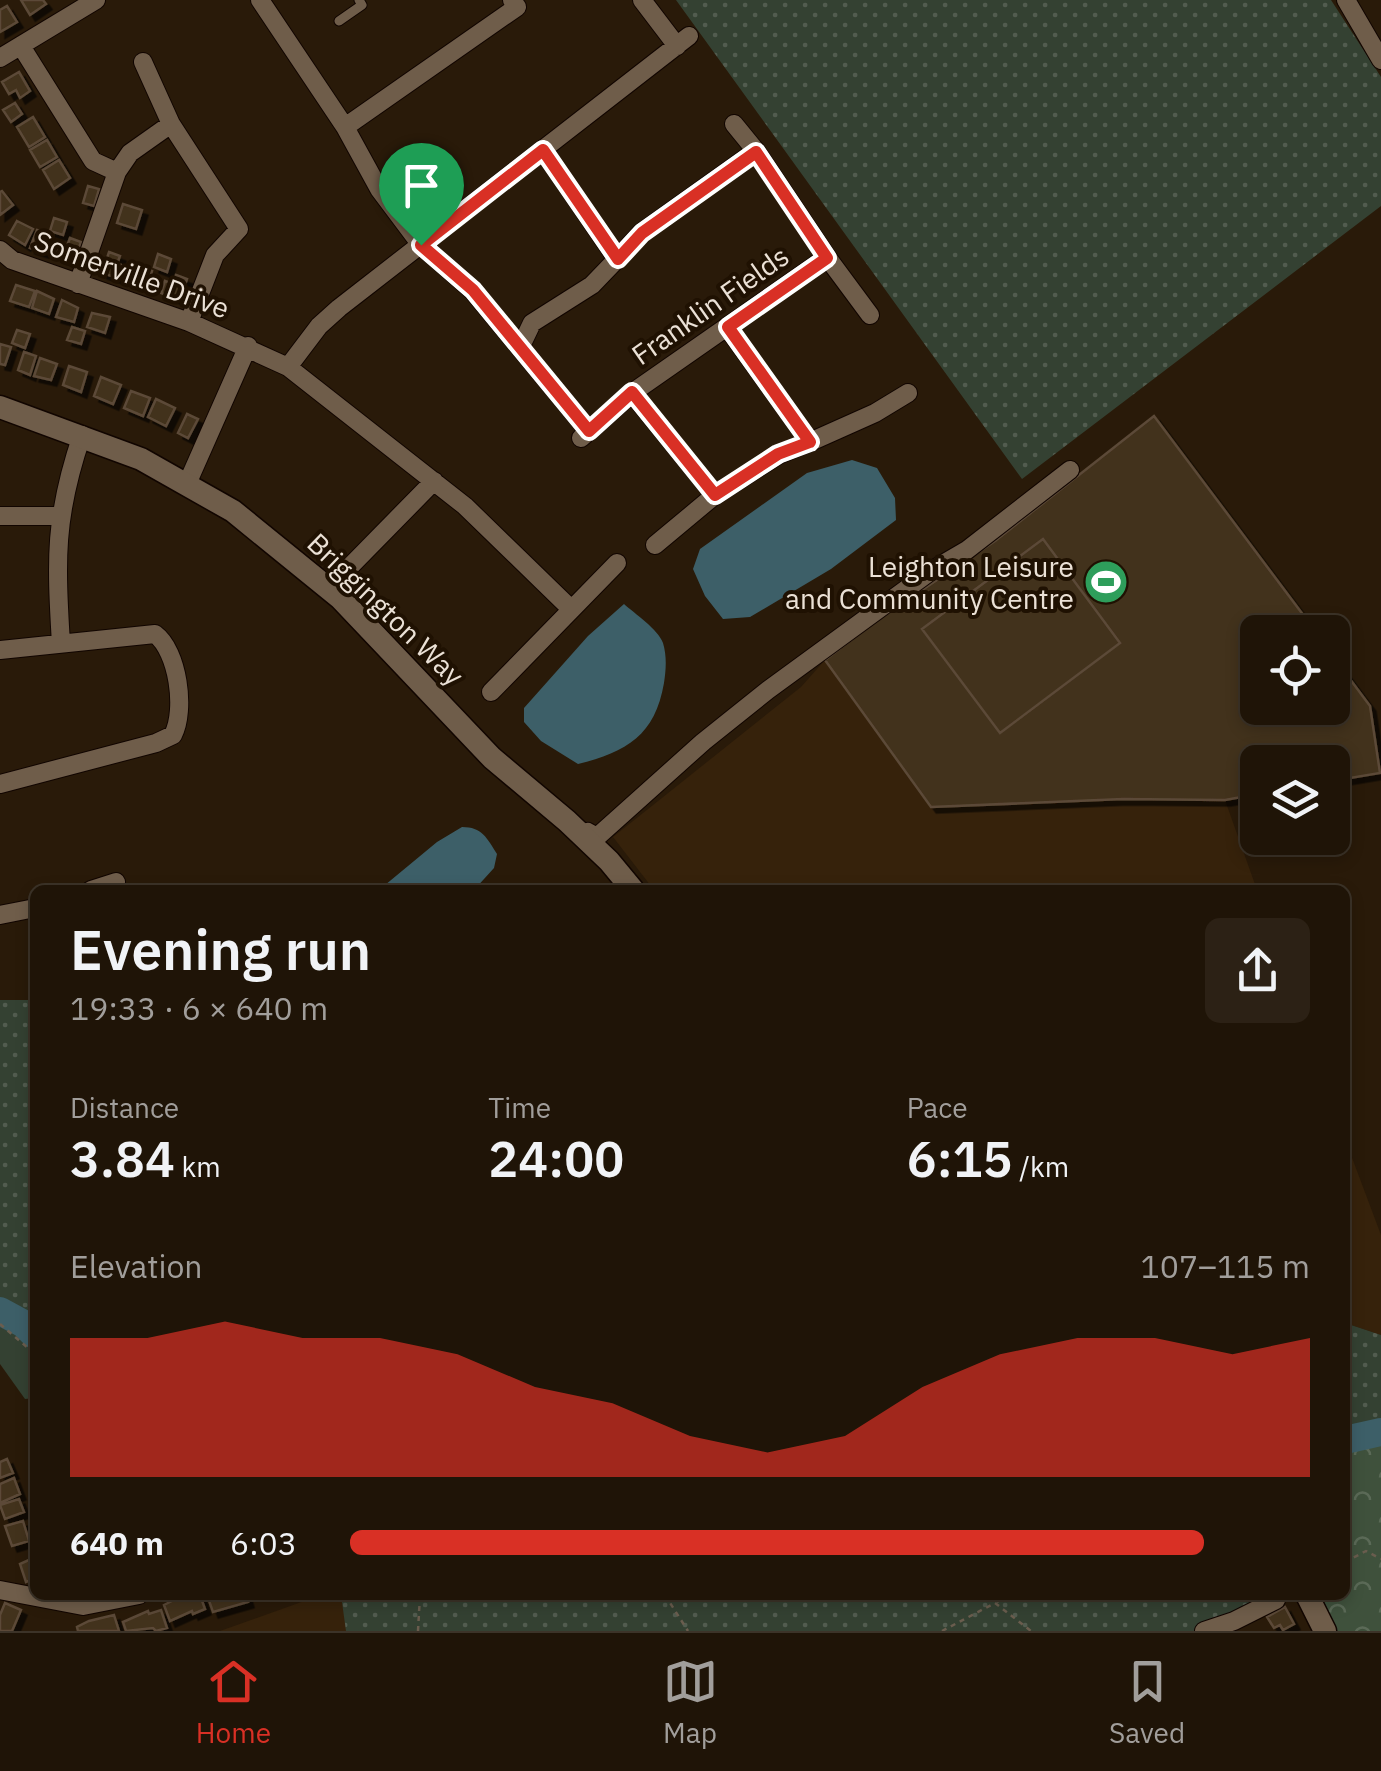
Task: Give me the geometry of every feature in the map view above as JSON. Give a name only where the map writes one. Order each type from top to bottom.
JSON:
[{"type":"street","points":[[0,58],[95,0]]},
{"type":"street","points":[[288,367],[338,308],[683,41],[642,0]]},
{"type":"street","points":[[1346,0],[1381,60]]},
{"type":"street","points":[[345,127],[519,2]]},
{"type":"street","points":[[269,4],[379,190],[421,245],[473,290],[520,348],[532,323],[592,285],[642,233],[756,152]]},
{"type":"street","points":[[21,46],[93,160],[117,172]]},
{"type":"street","points":[[144,62],[171,124],[238,229],[215,255],[189,322]]},
{"type":"street","points":[[78,284],[117,172],[130,153],[171,124]]},
{"type":"street","name":"Franklin Fields","points":[[734,124],[870,315]]},
{"type":"street","points":[[543,150],[618,259]]},
{"type":"street","name":"Somerville Drive","points":[[0,250],[12,260],[189,322],[288,367],[434,481],[571,608]]},
{"type":"street","name":"Franklin Fields","points":[[520,348],[585,435],[632,392],[827,258]]},
{"type":"street","points":[[728,327],[810,442]]},
{"type":"street","name":"Somerville Drive","points":[[188,484],[248,346]]},
{"type":"street","points":[[632,392],[715,495]]},
{"type":"street","points":[[655,545],[715,495],[778,454],[875,413],[908,392]]},
{"type":"street","name":"Briggington Way","points":[[0,407],[142,459],[232,511],[329,588],[492,758],[609,861],[629,885]]},
{"type":"street","points":[[61,644],[56,547],[66,481],[82,436]]},
{"type":"street","points":[[582,837],[588,832],[597,837],[768,690],[931,571],[967,550],[1070,470]]},
{"type":"street","points":[[329,588],[434,481]]},
{"type":"street","points":[[0,516],[60,516]]},
{"type":"street","points":[[491,692],[617,563]]},
{"type":"street","points":[[0,650],[155,634],[171,651],[181,709],[173,735],[156,744],[0,784]]},
{"type":"street","points":[[107,885],[116,882]]},
{"type":"street","points":[[0,915],[30,909]]},
{"type":"street","points":[[0,1590],[30,1596]]},
{"type":"street","points":[[52,1600],[84,1606],[114,1600]]},
{"type":"street","points":[[1204,1631],[1234,1622],[1276,1600]]},
{"type":"street","points":[[1310,1600],[1325,1631]]},
{"type":"lane","points":[[339,21],[362,5],[358,0]]},
{"type":"path","points":[[0,1324],[30,1350]]},
{"type":"path","points":[[1350,1559],[1366,1551],[1381,1558]]},
{"type":"path","points":[[418,1631],[420,1600]]},
{"type":"path","points":[[667,1600],[688,1631]]},
{"type":"path","points":[[942,1631],[1000,1600]]},
{"type":"path","points":[[995,1603],[1032,1631]]},
{"type":"shaded area","points":[[825,660],[931,807],[1123,799],[1225,800],[1240,842],[1240,855],[1245,855],[1255,885],[650,885],[613,837],[801,687]]},
{"type":"shaded area","points":[[1350,1152],[1381,1235],[1381,1335],[1350,1325]]},
{"type":"shaded area","points":[[307,1600],[342,1600],[347,1631],[220,1631]]},
{"type":"green space","points":[[676,0],[1331,0],[1381,77],[1381,206],[1022,479]]},
{"type":"green space","points":[[0,1000],[30,1000],[30,1330],[0,1311]]},
{"type":"green space","points":[[0,1317],[30,1336],[30,1398],[25,1399],[0,1364]]},
{"type":"green space","points":[[1350,1325],[1381,1335],[1381,1436],[1350,1447]]},
{"type":"green space","points":[[1381,1436],[1381,1631],[1337,1631],[1323,1600],[1350,1600],[1350,1447]]},
{"type":"green space","points":[[342,1600],[1274,1600],[1203,1631],[346,1631]]},
{"type":"water","points":[[852,460],[877,468],[895,498],[896,520],[831,569],[750,617],[723,619],[705,596],[693,569],[700,549],[807,473]]},
{"type":"water","points":[[624,604],[663,643],[666,668],[660,701],[636,739],[611,754],[578,764],[541,741],[524,722],[524,708],[588,636]]},
{"type":"water","points":[[462,827],[479,831],[497,854],[494,868],[479,885],[385,885],[437,842]]},
{"type":"building","points":[[21,0],[43,0],[46,4],[30,15]]},
{"type":"building","points":[[7,6],[17,22],[0,32],[0,10]]},
{"type":"building","points":[[19,72],[30,91],[20,98],[16,90],[9,94],[2,82]]},
{"type":"building","points":[[15,103],[22,114],[11,122],[3,110]]},
{"type":"building","points":[[33,117],[45,137],[29,147],[17,127]]},
{"type":"building","points":[[47,140],[57,157],[40,167],[30,150]]},
{"type":"building","points":[[59,160],[70,178],[54,189],[43,170]]},
{"type":"building","points":[[88,186],[99,189],[94,206],[83,203]]},
{"type":"building","points":[[0,192],[13,205],[0,215]]},
{"type":"building","points":[[123,204],[142,210],[136,229],[117,223]]},
{"type":"building","points":[[54,218],[67,222],[63,235],[50,231]]},
{"type":"building","points":[[17,221],[33,229],[25,245],[9,235]]},
{"type":"building","points":[[37,230],[49,234],[43,252],[30,248]]},
{"type":"building","points":[[70,238],[81,242],[74,263],[56,256],[60,244],[67,246]]},
{"type":"building","points":[[109,252],[120,256],[117,264],[125,266],[121,279],[102,273]]},
{"type":"building","points":[[158,254],[171,259],[167,272],[154,267]]},
{"type":"building","points":[[135,265],[152,271],[147,287],[129,282]]},
{"type":"building","points":[[176,275],[187,279],[180,300],[161,293],[165,281],[173,284]]},
{"type":"building","points":[[16,285],[35,291],[29,307],[10,301]]},
{"type":"building","points":[[37,291],[54,299],[49,314],[32,308]]},
{"type":"building","points":[[62,300],[78,308],[74,322],[56,317]]},
{"type":"building","points":[[92,313],[110,317],[105,333],[87,327]]},
{"type":"building","points":[[72,327],[85,331],[81,344],[67,340]]},
{"type":"building","points":[[17,330],[30,334],[25,348],[12,343]]},
{"type":"building","points":[[0,344],[11,347],[5,365],[0,364]]},
{"type":"building","points":[[24,352],[36,356],[30,375],[18,370]]},
{"type":"building","points":[[40,358],[57,364],[51,380],[34,376]]},
{"type":"building","points":[[69,366],[87,372],[81,392],[63,385]]},
{"type":"building","points":[[101,377],[121,385],[113,404],[94,396]]},
{"type":"building","points":[[131,391],[150,398],[143,416],[124,408]]},
{"type":"building","points":[[156,399],[175,408],[166,426],[148,417]]},
{"type":"building","points":[[187,414],[198,419],[188,438],[178,433]]},
{"type":"building","name":"Leighton Leisure and Community Centre","points":[[1154,416],[1303,615],[1240,615],[1240,725],[1350,725],[1350,679],[1370,706],[1380,773],[1350,778],[1350,745],[1240,745],[1240,797],[931,807],[825,660],[995,541]]},
{"type":"building","points":[[1043,539],[1120,643],[1000,733],[922,629]]},
{"type":"building","points":[[7,1459],[13,1473],[0,1478],[0,1462]]},
{"type":"building","points":[[14,1478],[20,1494],[0,1503],[0,1484]]},
{"type":"building","points":[[19,1499],[24,1512],[5,1519],[0,1505]]},
{"type":"building","points":[[23,1521],[29,1541],[12,1546],[5,1526]]},
{"type":"building","points":[[30,1559],[30,1580],[26,1582],[20,1564]]},
{"type":"building","points":[[174,1600],[202,1600],[205,1609],[170,1621],[164,1605]]},
{"type":"building","points":[[209,1600],[247,1600],[248,1602],[213,1612]]},
{"type":"building","points":[[5,1603],[21,1610],[12,1631],[0,1631]]},
{"type":"building","points":[[1285,1607],[1294,1624],[1283,1630],[1280,1625],[1274,1628],[1267,1617]]},
{"type":"building","points":[[161,1610],[167,1628],[126,1631],[123,1622]]},
{"type":"building","points":[[114,1615],[119,1631],[78,1631],[77,1627],[89,1621]]},
{"type":"waterway","points":[[0,1311],[30,1330]]},
{"type":"waterway","points":[[1350,1439],[1381,1432]]},
{"type":"place","name":"Leighton Leisure and Community Centre","points":[[1106,582]]},
{"type":"route","points":[[543,150],[618,259],[642,233],[756,152],[827,258],[728,327],[810,442],[778,454],[715,495],[632,392],[589,431],[473,290],[421,245],[543,150]]}]
